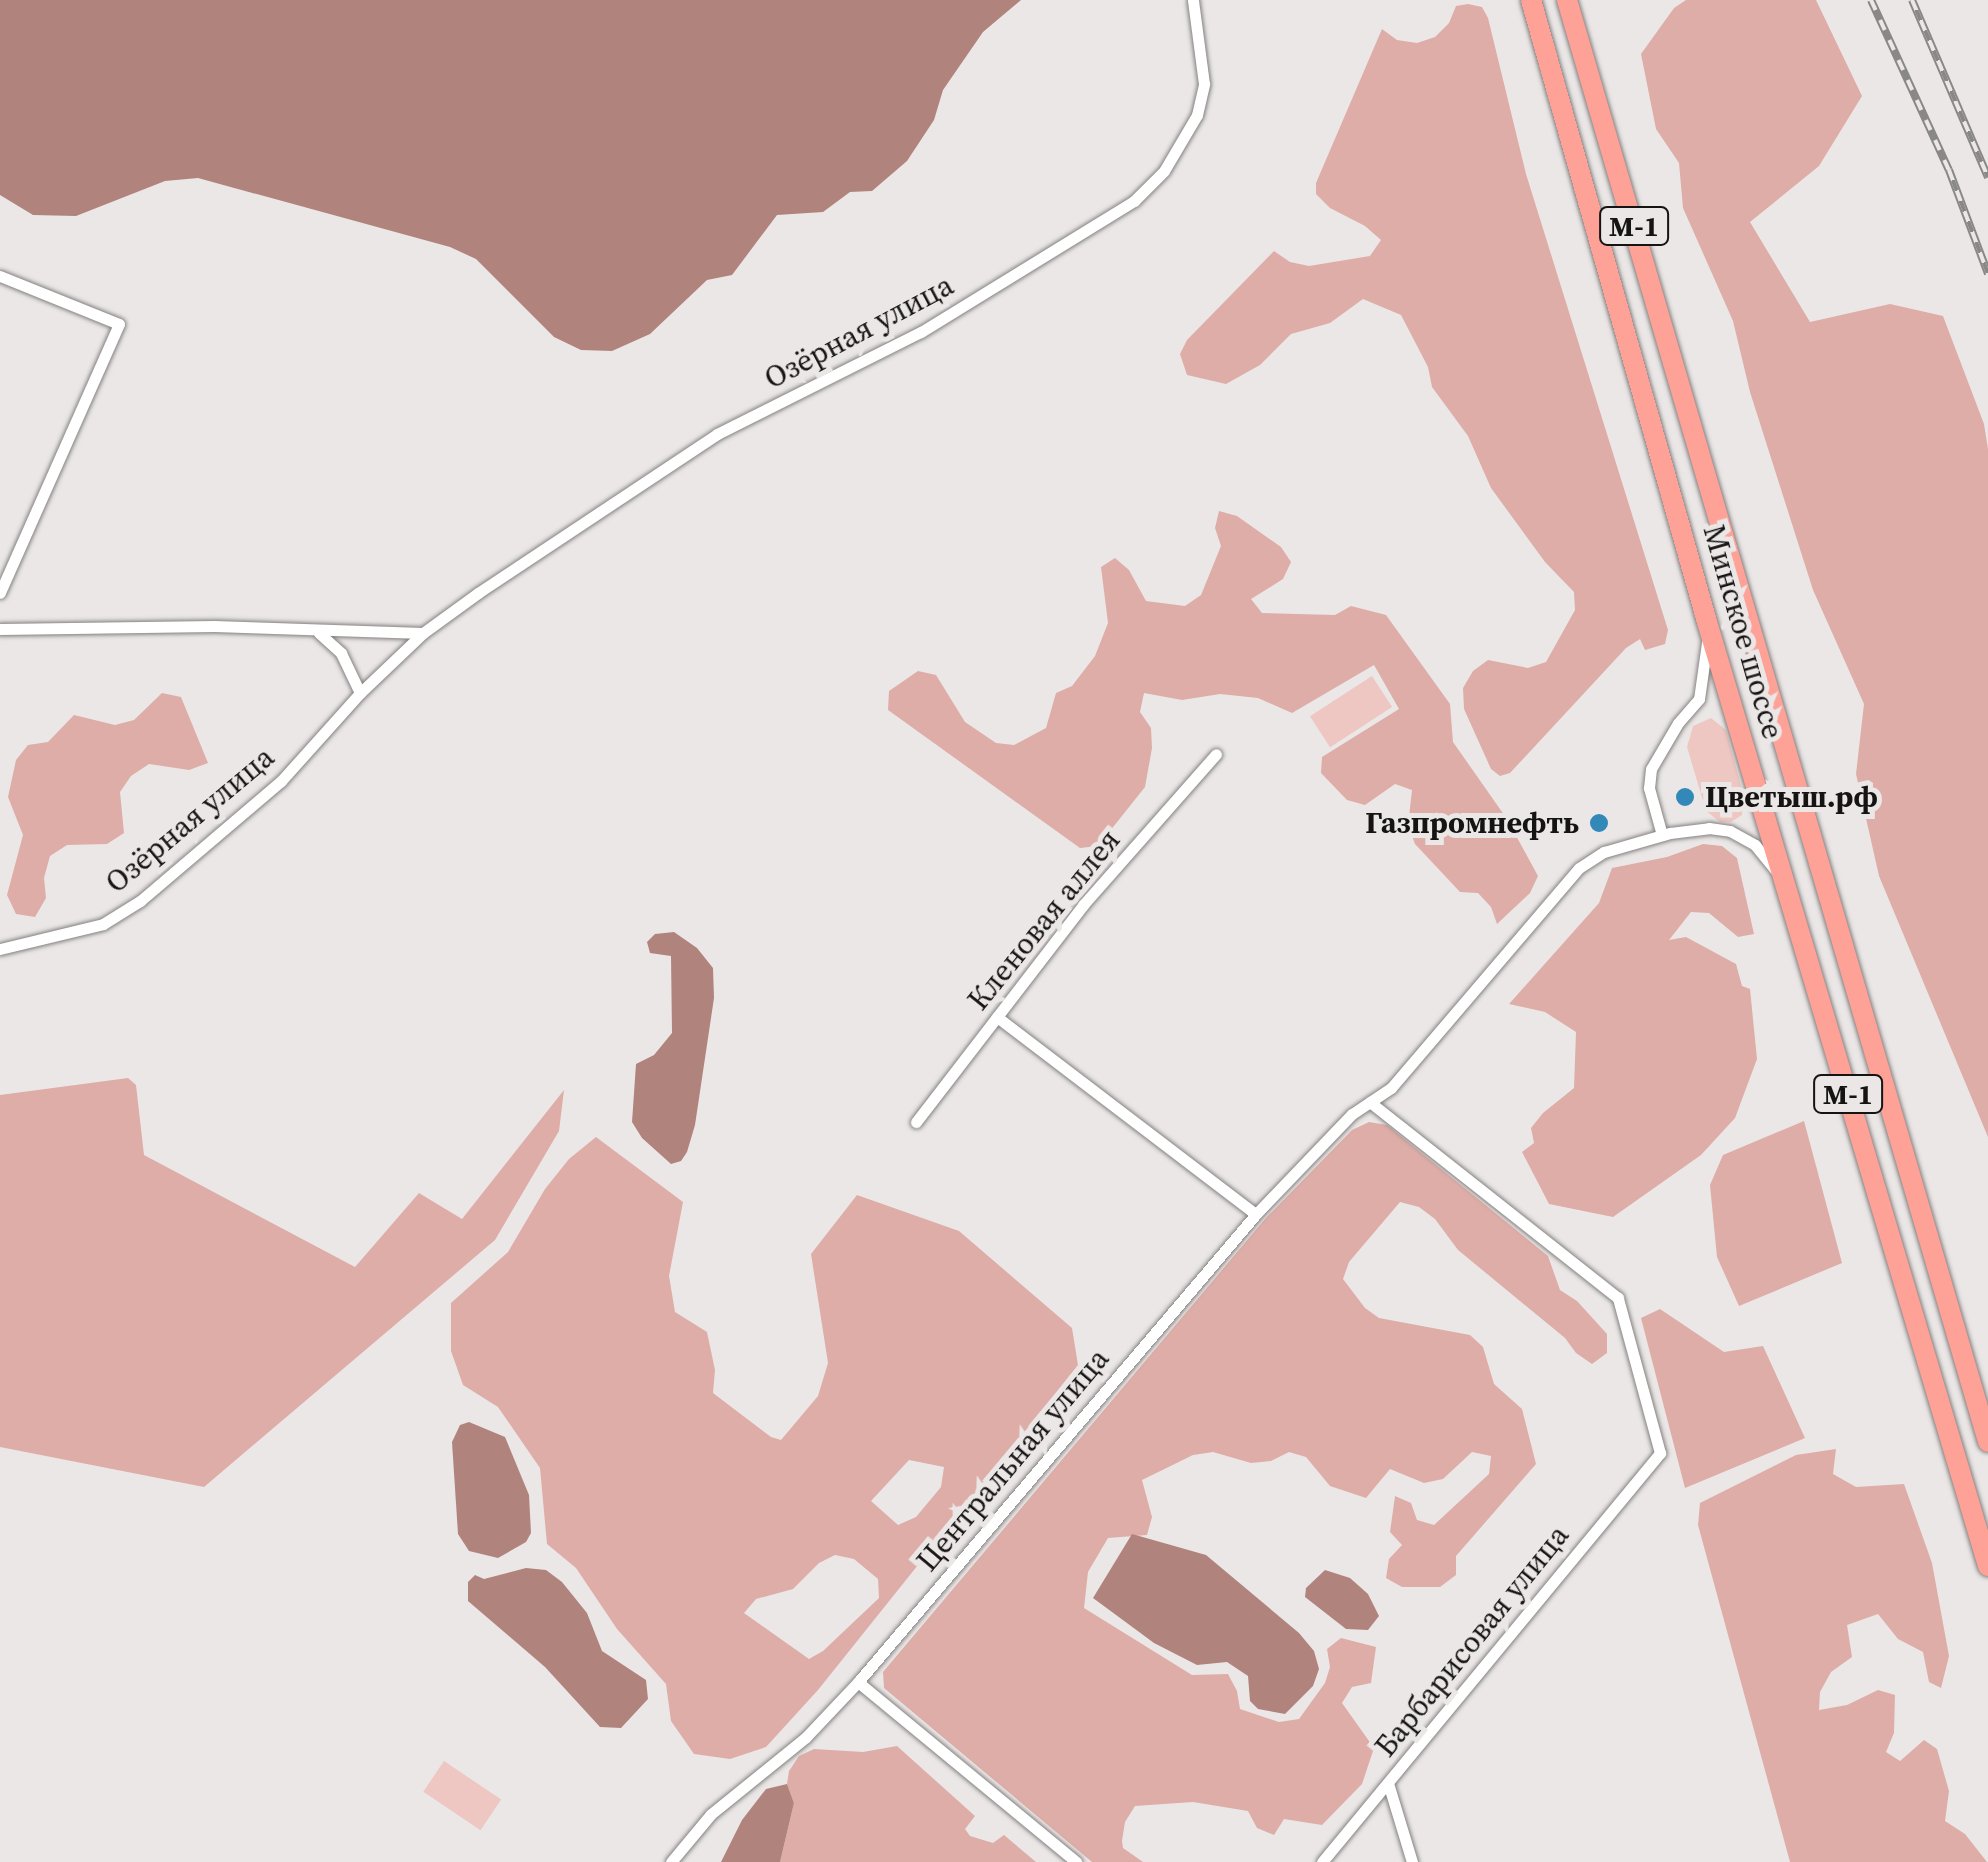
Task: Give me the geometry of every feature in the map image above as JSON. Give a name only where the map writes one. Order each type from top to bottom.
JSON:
[{"type":"highway","name":"Минское шоссе","points":[[1531,0],[1708,622],[1988,1566]]},
{"type":"highway","name":"Минское шоссе","points":[[1568,0],[1988,1442]]},
{"type":"street","name":"Озёрная улица","points":[[0,949],[103,924],[140,901],[281,781],[360,693],[423,633],[717,434],[920,332],[1134,201],[1164,171],[1197,115],[1204,84],[1193,0]]},
{"type":"street","points":[[0,276],[119,324],[0,593]]},
{"type":"street","points":[[1708,622],[1706,674],[1699,699],[1678,724],[1651,769],[1649,788],[1662,835],[1708,828],[1730,831],[1756,845],[1786,887]]},
{"type":"street","points":[[0,629],[195,626],[319,633],[423,633]]},
{"type":"street","points":[[319,633],[340,654],[360,693]]},
{"type":"street","name":"Кленовая аллея","points":[[916,1122],[1083,905],[1216,754]]},
{"type":"street","name":"Центральная улица","points":[[671,1862],[711,1814],[806,1737],[858,1682],[1256,1214],[1352,1114],[1391,1088],[1579,868],[1589,858],[1662,835]]},
{"type":"street","points":[[997,1017],[1256,1214]]},
{"type":"street","name":"Барбарисовая улица","points":[[1322,1862],[1660,1452],[1618,1298],[1370,1102]]},
{"type":"street","points":[[858,1682],[1076,1862]]},
{"type":"street","points":[[1388,1783],[1412,1862]]},
{"type":"shaded area","points":[[0,0],[1021,0],[983,32],[943,90],[934,120],[907,161],[872,191],[850,192],[823,212],[777,215],[732,275],[707,280],[650,334],[612,351],[581,350],[554,337],[476,259],[450,247],[198,178],[165,181],[76,216],[33,215],[0,195]]},
{"type":"shaded area","points":[[1686,0],[1816,0],[1862,96],[1819,166],[1750,222],[1810,322],[1890,304],[1943,316],[1984,424],[1988,449],[1988,1137],[1879,876],[1856,774],[1864,704],[1813,590],[1750,392],[1733,321],[1683,208],[1679,163],[1656,129],[1641,54],[1674,8]]},
{"type":"shaded area","points":[[1456,6],[1482,7],[1488,18],[1526,174],[1668,630],[1665,644],[1645,650],[1640,639],[1626,648],[1510,773],[1500,776],[1491,769],[1464,709],[1463,688],[1473,671],[1488,660],[1528,668],[1546,662],[1575,610],[1574,592],[1545,562],[1491,488],[1468,436],[1432,387],[1428,367],[1401,315],[1363,299],[1330,323],[1291,334],[1260,365],[1226,384],[1187,375],[1180,354],[1187,340],[1274,251],[1290,262],[1309,266],[1370,256],[1381,240],[1365,226],[1330,208],[1316,194],[1316,183],[1382,29],[1397,40],[1417,43],[1435,37],[1449,23]]},
{"type":"shaded area","points":[[1219,511],[1237,516],[1281,547],[1291,562],[1283,579],[1251,599],[1262,613],[1335,615],[1351,606],[1386,615],[1450,704],[1453,742],[1507,819],[1538,876],[1530,893],[1497,924],[1491,907],[1478,893],[1460,892],[1415,844],[1408,826],[1412,790],[1395,784],[1365,805],[1347,800],[1321,773],[1322,757],[1399,709],[1374,665],[1292,713],[1258,698],[1220,694],[1182,700],[1144,693],[1140,712],[1151,728],[1152,748],[1145,787],[1098,846],[1080,848],[888,710],[889,691],[918,671],[936,675],[965,722],[996,743],[1014,745],[1046,728],[1056,693],[1072,686],[1095,656],[1108,623],[1101,567],[1115,558],[1129,570],[1146,601],[1185,606],[1201,595],[1221,546],[1215,528]]},
{"type":"shaded area","points":[[1372,676],[1392,707],[1330,747],[1310,716]]},
{"type":"shaded area","points":[[162,693],[181,697],[208,763],[189,770],[149,764],[131,776],[120,792],[124,833],[107,844],[67,845],[50,856],[44,878],[46,898],[35,917],[16,914],[7,895],[23,835],[8,797],[16,760],[28,745],[48,742],[74,715],[115,725],[134,720]]},
{"type":"shaded area","points":[[1711,718],[1726,730],[1744,797],[1742,815],[1731,822],[1720,822],[1706,811],[1687,747],[1693,726]]},
{"type":"shaded area","points":[[1703,844],[1722,846],[1737,858],[1754,934],[1738,937],[1709,913],[1691,912],[1669,940],[1686,937],[1736,964],[1742,986],[1750,989],[1757,1059],[1735,1118],[1701,1155],[1613,1217],[1549,1204],[1522,1152],[1534,1143],[1531,1128],[1543,1113],[1574,1088],[1576,1032],[1545,1012],[1509,1004],[1599,903],[1612,868],[1667,857]]},
{"type":"shaded area","points":[[674,932],[697,948],[713,968],[714,998],[695,1125],[687,1152],[681,1161],[671,1164],[642,1138],[632,1122],[636,1064],[654,1055],[672,1033],[671,956],[650,953],[647,942],[655,934]]},
{"type":"shaded area","points":[[128,1078],[136,1085],[144,1155],[355,1267],[419,1193],[462,1219],[564,1090],[559,1131],[495,1240],[204,1487],[0,1447],[0,1095]]},
{"type":"shaded area","points":[[1804,1121],[1842,1263],[1739,1306],[1717,1257],[1710,1185],[1723,1155]]},
{"type":"shaded area","points":[[1369,1122],[1387,1125],[1548,1256],[1560,1290],[1577,1301],[1607,1334],[1607,1353],[1592,1364],[1576,1353],[1565,1338],[1458,1250],[1435,1219],[1419,1207],[1400,1202],[1349,1262],[1343,1279],[1365,1308],[1379,1318],[1470,1335],[1483,1347],[1494,1384],[1522,1409],[1536,1464],[1456,1556],[1456,1575],[1440,1587],[1402,1587],[1386,1578],[1389,1559],[1402,1545],[1390,1532],[1395,1496],[1411,1503],[1417,1520],[1434,1525],[1489,1474],[1491,1456],[1472,1452],[1443,1479],[1424,1483],[1390,1469],[1366,1498],[1330,1486],[1306,1457],[1289,1452],[1271,1461],[1251,1463],[1213,1452],[1193,1455],[1142,1480],[1152,1517],[1147,1535],[1108,1538],[1088,1572],[1084,1608],[1192,1675],[1228,1674],[1240,1709],[1279,1722],[1299,1719],[1325,1683],[1330,1667],[1327,1649],[1341,1638],[1376,1647],[1371,1683],[1352,1687],[1342,1703],[1374,1748],[1362,1784],[1322,1825],[1284,1819],[1274,1835],[1257,1828],[1248,1811],[1193,1802],[1135,1806],[1125,1822],[1123,1848],[1143,1862],[1092,1862],[884,1688],[883,1672],[1265,1219],[1352,1130]]},
{"type":"shaded area","points":[[596,1137],[683,1202],[669,1276],[675,1312],[707,1332],[715,1370],[713,1393],[771,1437],[781,1440],[818,1396],[828,1363],[811,1254],[857,1195],[959,1231],[1072,1328],[1078,1365],[818,1690],[766,1747],[730,1759],[694,1754],[671,1721],[666,1684],[617,1629],[576,1568],[547,1544],[540,1468],[498,1407],[463,1385],[451,1351],[451,1303],[508,1252],[545,1189],[569,1159]],"holes":[[[909,1460],[944,1467],[941,1487],[916,1517],[898,1525],[871,1501]],[[835,1555],[854,1559],[878,1579],[879,1598],[823,1651],[809,1659],[744,1613],[756,1599],[793,1589],[819,1563]]]},
{"type":"shaded area","points":[[1660,1309],[1724,1352],[1763,1346],[1805,1438],[1685,1488],[1641,1318]]},
{"type":"shaded area","points":[[469,1422],[505,1437],[529,1495],[531,1533],[526,1542],[498,1558],[469,1551],[458,1534],[452,1442],[460,1425]]},
{"type":"shaded area","points":[[1836,1449],[1833,1474],[1856,1487],[1904,1484],[1932,1563],[1949,1656],[1941,1688],[1929,1682],[1923,1652],[1898,1639],[1878,1614],[1847,1625],[1852,1657],[1831,1672],[1820,1692],[1819,1710],[1847,1705],[1878,1690],[1895,1695],[1894,1733],[1886,1752],[1900,1761],[1924,1740],[1937,1749],[1949,1791],[1945,1821],[1965,1834],[1987,1862],[1790,1862],[1698,1525],[1700,1503],[1796,1455]]},
{"type":"shaded area","points":[[1132,1534],[1206,1555],[1299,1633],[1314,1651],[1319,1669],[1313,1686],[1285,1714],[1258,1709],[1250,1701],[1248,1676],[1227,1662],[1197,1665],[1154,1643],[1093,1598]]},
{"type":"shaded area","points":[[526,1568],[546,1570],[562,1582],[587,1613],[602,1651],[646,1680],[648,1699],[621,1728],[600,1727],[545,1667],[468,1601],[468,1582],[475,1575],[484,1579]]},
{"type":"shaded area","points":[[1325,1570],[1350,1578],[1368,1594],[1379,1616],[1368,1630],[1346,1629],[1305,1597],[1306,1588]]},
{"type":"shaded area","points":[[897,1746],[975,1816],[965,1829],[970,1836],[993,1843],[1004,1835],[1036,1862],[780,1862],[794,1803],[787,1784],[789,1771],[799,1756],[814,1749],[863,1752]]},
{"type":"shaded area","points":[[444,1761],[501,1800],[481,1830],[423,1792]]},
{"type":"shaded area","points":[[787,1784],[794,1803],[780,1862],[721,1862],[742,1820],[766,1789]]},
{"type":"railway","points":[[1871,0],[1949,170],[1988,274]]},
{"type":"railway","points":[[1912,0],[1988,177]]},
{"type":"place","name":"Цветыш.рф","points":[[1685,797]]},
{"type":"place","name":"Газпромнефть","points":[[1599,823]]}]
